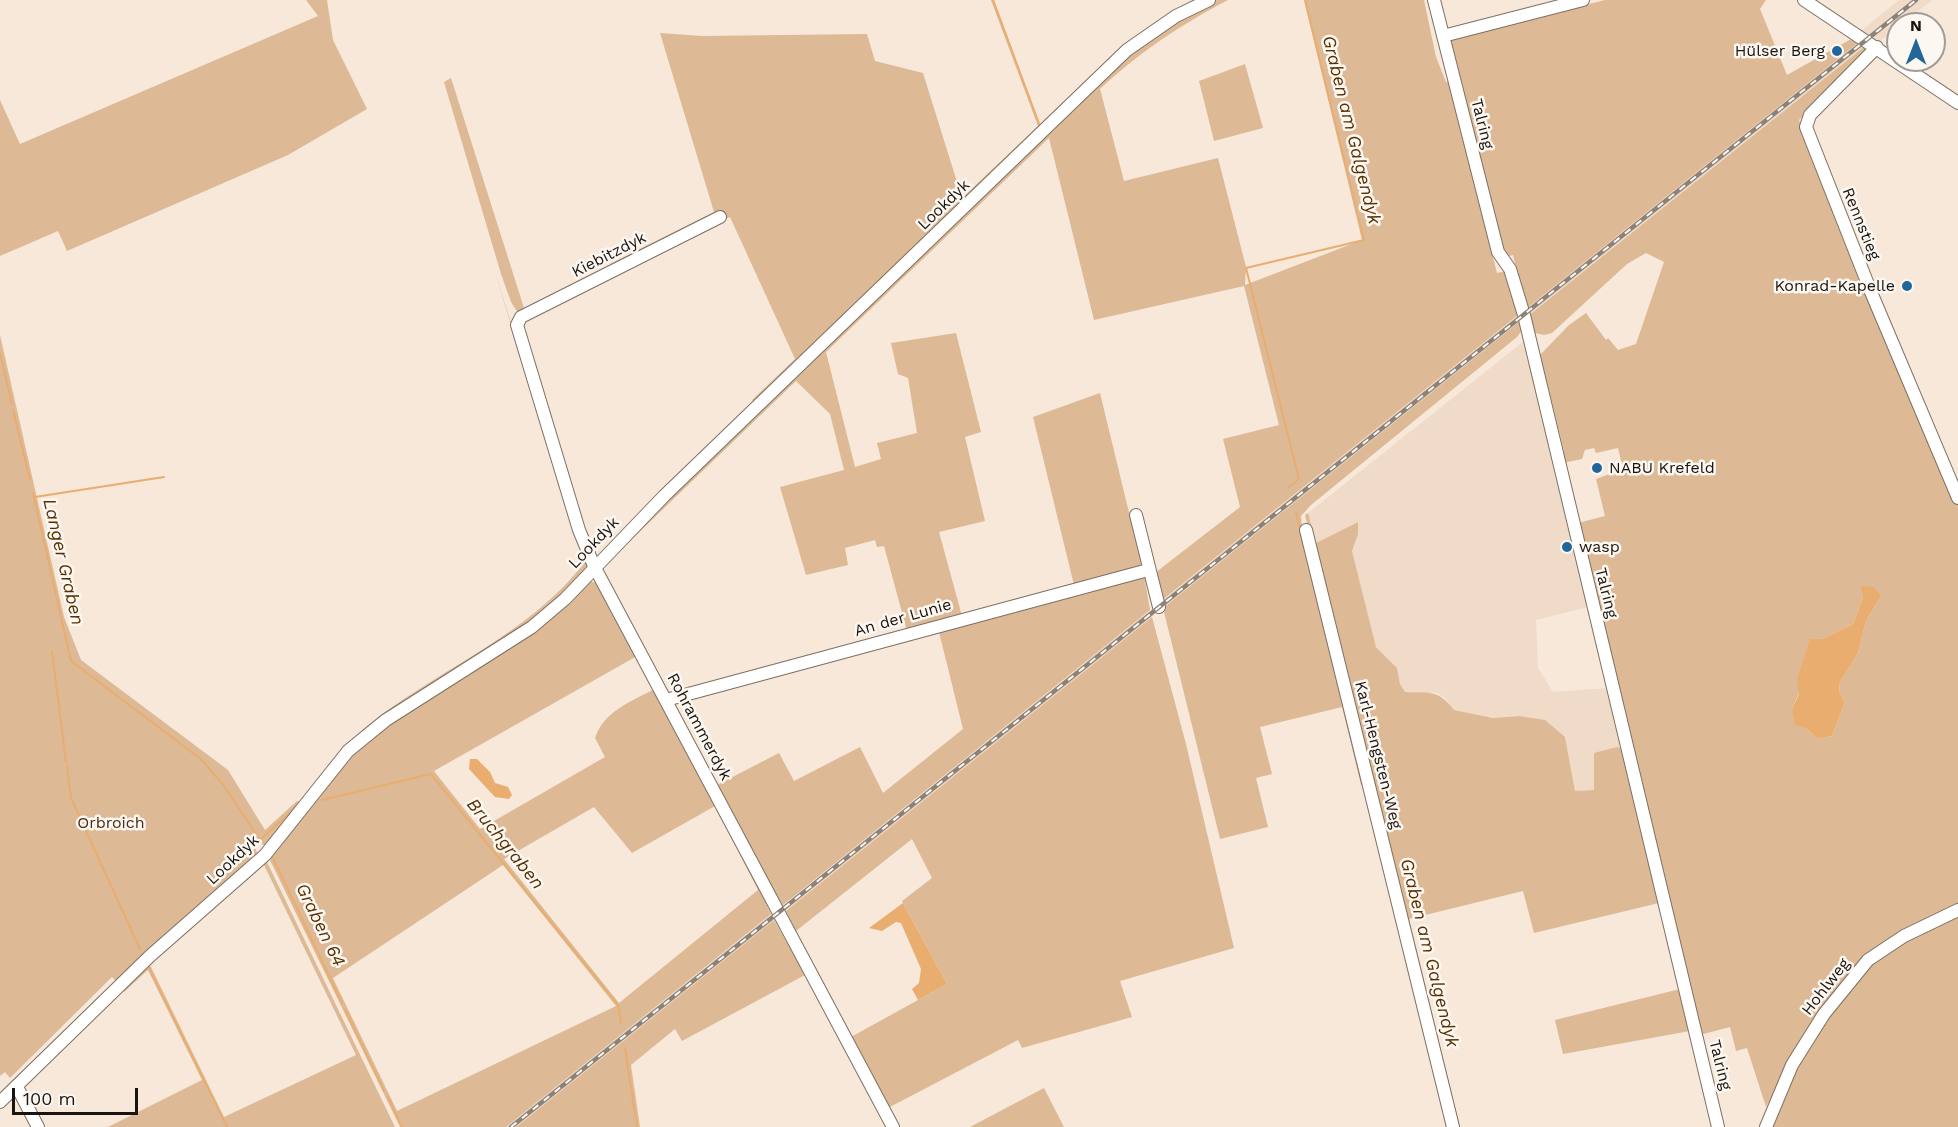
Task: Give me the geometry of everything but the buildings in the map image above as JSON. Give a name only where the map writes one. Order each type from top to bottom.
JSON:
[{"type":"street","name":"Lookdyk","points":[[0,1102],[150,956],[265,855],[348,751],[386,720],[532,627],[565,599],[594,566],[1127,51],[1176,16],[1209,0]]},
{"type":"street","name":"Talring","points":[[1434,0],[1498,252],[1510,269],[1524,315],[1718,1127]]},
{"type":"street","points":[[1443,36],[1583,0]]},
{"type":"street","points":[[1804,0],[1958,103]]},
{"type":"street","name":"Rennstieg","points":[[1877,47],[1810,115],[1806,127],[1867,281],[1958,498]]},
{"type":"street","name":"Kiebitzdyk","points":[[517,325],[521,317],[720,217]]},
{"type":"street","name":"Rohrammerdyk","points":[[517,325],[579,530],[594,566],[893,1127]]},
{"type":"street","points":[[1136,515],[1159,607]]},
{"type":"street","name":"Karl-Hengsten-Weg","points":[[1306,530],[1453,1127]]},
{"type":"street","name":"An der Lunie","points":[[666,700],[1148,570]]},
{"type":"street","name":"Hohlweg","points":[[1766,1127],[1792,1065],[1824,1014],[1868,960],[1904,936],[1958,910]]},
{"type":"street","points":[[17,1087],[38,1127]]},
{"type":"shaded area","points":[[1899,0],[1932,0],[1917,12],[1886,12],[1886,37],[1878,43],[1861,31]]},
{"type":"shaded area","points":[[1859,42],[1865,46],[1528,316],[1526,309]]},
{"type":"shaded area","points":[[1518,315],[1519,322],[1163,608],[1161,601]]},
{"type":"shaded area","points":[[1524,341],[1588,607],[1536,620],[1538,668],[1553,692],[1608,688],[1622,749],[1594,790],[1575,791],[1565,737],[1545,721],[1519,716],[1493,718],[1454,710],[1445,698],[1437,693],[1405,692],[1400,684],[1397,668],[1376,647],[1352,551],[1358,522],[1316,543],[1308,513]]},
{"type":"shaded area","points":[[1861,586],[1874,587],[1881,596],[1866,621],[1858,653],[1840,682],[1839,691],[1845,702],[1832,736],[1818,739],[1806,728],[1795,725],[1792,709],[1799,694],[1797,680],[1810,639],[1822,639],[1853,624],[1863,597]]},
{"type":"shaded area","points":[[1150,610],[1152,617],[786,911],[783,906]]},
{"type":"shaded area","points":[[470,759],[477,759],[490,772],[495,783],[508,787],[512,795],[509,799],[495,797],[469,769]]},
{"type":"shaded area","points":[[903,903],[947,984],[918,1000],[912,989],[919,983],[921,969],[901,923],[896,922],[882,931],[869,928]]},
{"type":"shaded area","points":[[771,914],[774,920],[516,1127],[506,1127]]},
{"type":"green space","points":[[306,0],[327,0],[333,40],[367,109],[288,155],[67,251],[58,231],[0,256],[0,100],[20,144],[318,16]]},
{"type":"green space","points":[[991,0],[994,0],[1040,124],[1123,45],[1181,6],[1182,11],[1146,31],[756,403],[752,400],[795,359],[730,217],[621,264],[610,264],[714,212],[660,33],[702,36],[867,34],[875,61],[923,73],[962,198],[1038,126]]},
{"type":"green space","points":[[1217,0],[1228,0],[1161,40],[1100,89],[1124,181],[1218,158],[1246,267],[1245,285],[1362,240],[1304,0],[1424,0],[1436,57],[1446,82],[1448,82],[1497,273],[1507,271],[1518,315],[1161,601],[1155,573],[1240,507],[1223,439],[1279,425],[1244,286],[1094,320],[1049,138],[826,352],[855,467],[881,459],[877,443],[917,433],[908,378],[898,374],[891,343],[956,333],[981,432],[965,437],[985,521],[939,532],[962,616],[907,631],[884,546],[877,547],[875,540],[845,548],[848,565],[806,575],[780,487],[844,470],[830,414],[796,381],[602,568],[669,695],[601,569],[601,564],[1133,50],[1183,17]]},
{"type":"green space","points":[[1605,0],[1766,0],[1760,9],[1787,75],[1853,38],[1859,42],[1526,309],[1513,255],[1505,257],[1449,39]]},
{"type":"green space","points":[[1865,46],[1869,49],[1799,120],[1958,506],[1958,905],[1871,952],[1818,1011],[1766,1107],[1747,1048],[1736,1051],[1730,1027],[1700,1035],[1578,523],[1605,516],[1596,479],[1623,469],[1618,448],[1596,453],[1594,448],[1585,450],[1582,459],[1563,463],[1564,451],[1545,374],[1538,357],[1569,325],[1586,313],[1606,340],[1608,338],[1618,350],[1636,344],[1664,262],[1646,253],[1627,264],[1552,333],[1544,335],[1535,333],[1528,316]],"holes":[[[1881,596],[1866,621],[1858,653],[1840,682],[1839,691],[1845,702],[1832,736],[1818,739],[1806,728],[1792,709],[1822,639],[1853,624],[1863,597]]]},
{"type":"green space","points":[[1245,64],[1263,128],[1214,141],[1199,81]]},
{"type":"green space","points":[[451,78],[524,308],[602,269],[598,275],[518,313],[511,302],[501,274],[444,82]]},
{"type":"green space","name":"Orbroich","points":[[494,269],[588,566],[584,573],[526,629],[386,717],[266,847],[259,842],[255,845],[257,854],[117,982],[112,977],[10,1078],[5,1072],[0,1076],[0,335],[64,617],[81,660],[228,770],[265,830],[297,801],[301,802],[355,736],[403,699],[513,629],[562,588],[584,563]]},
{"type":"green space","points":[[1519,322],[1522,330],[1517,337],[1311,505],[1301,516],[1365,784],[1361,785],[1342,707],[1260,727],[1272,774],[1256,778],[1268,827],[1220,839],[1163,608]]},
{"type":"green space","points":[[1100,393],[1142,566],[1074,585],[1033,417]]},
{"type":"green space","points":[[1308,513],[1316,543],[1358,522],[1358,534],[1352,551],[1376,647],[1397,668],[1400,684],[1405,692],[1438,695],[1454,710],[1493,718],[1519,716],[1545,720],[1565,737],[1575,791],[1594,790],[1594,753],[1617,747],[1622,749],[1659,903],[1534,933],[1523,891],[1409,919],[1460,1127],[1456,1127],[1305,515]]},
{"type":"green space","points":[[1144,575],[1150,610],[783,905],[776,895],[772,898],[717,785],[779,753],[794,781],[860,747],[883,793],[963,729],[939,632]]},
{"type":"green space","points":[[589,581],[601,584],[769,901],[766,904],[771,914],[506,1127],[400,1127],[270,860],[333,774],[376,733],[532,631]],"holes":[[[637,656],[654,689],[619,708],[599,729],[595,738],[605,757],[480,829],[434,771]],[[715,806],[758,890],[619,1003],[504,859],[594,807],[632,853]],[[503,865],[616,1006],[397,1111],[333,978]]]},
{"type":"green space","points":[[1152,617],[1186,744],[1234,948],[1120,981],[1132,1017],[1022,1048],[1018,1040],[888,1108],[851,1037],[947,984],[902,901],[932,878],[912,839],[796,931],[786,911]]},
{"type":"green space","points":[[262,862],[267,862],[395,1127],[108,1127],[202,1080],[148,970],[124,992],[121,988]],"holes":[[[264,865],[356,1055],[224,1117],[150,965]]]},
{"type":"green space","points":[[1958,915],[1958,1127],[1771,1127],[1801,1055],[1844,993],[1871,962],[1906,940]]},
{"type":"green space","points":[[774,920],[805,975],[682,1041],[675,1029],[631,1065],[640,1127],[516,1127]]},
{"type":"green space","points":[[1680,989],[1690,1031],[1563,1054],[1555,1020]]},
{"type":"green space","points":[[1044,1088],[1064,1127],[970,1127]]},
{"type":"waterway","points":[[993,0],[1039,124]]},
{"type":"waterway","name":"Graben am Galgendyk","points":[[1289,487],[1299,479],[1246,268],[1364,240],[1305,0]]},
{"type":"waterway","name":"Langer Graben","points":[[0,353],[12,404]]},
{"type":"waterway","name":"Langer Graben","points":[[13,410],[30,480]]},
{"type":"waterway","points":[[35,497],[164,477]]},
{"type":"waterway","name":"Bruchgraben","points":[[33,493],[71,661],[202,760],[224,786],[260,840],[296,807]]},
{"type":"waterway","name":"Graben am Galgendyk","points":[[1296,513],[1299,526]]},
{"type":"waterway","name":"Langer Graben","points":[[52,651],[66,762]]},
{"type":"waterway","name":"Langer Graben","points":[[67,766],[71,798],[140,949]]},
{"type":"waterway","name":"Bruchgraben","points":[[322,800],[431,774],[618,1005],[621,1023]]},
{"type":"waterway","name":"Graben 64","points":[[273,858],[342,1003]]},
{"type":"waterway","name":"Langer Graben","points":[[149,968],[227,1127]]},
{"type":"waterway","name":"Graben 64","points":[[345,1009],[384,1091]]},
{"type":"waterway","name":"Bruchgraben","points":[[625,1048],[637,1127]]},
{"type":"waterway","name":"Graben 64","points":[[388,1097],[402,1127]]},
{"type":"railway","points":[[511,1127],[1916,0]]},
{"type":"place","name":"Hülser Berg","points":[[1837,51]]},
{"type":"place","name":"Konrad-Kapelle","points":[[1907,286]]},
{"type":"place","name":"NABU Krefeld","points":[[1597,468]]},
{"type":"place","name":"wasp","points":[[1567,547]]}]
